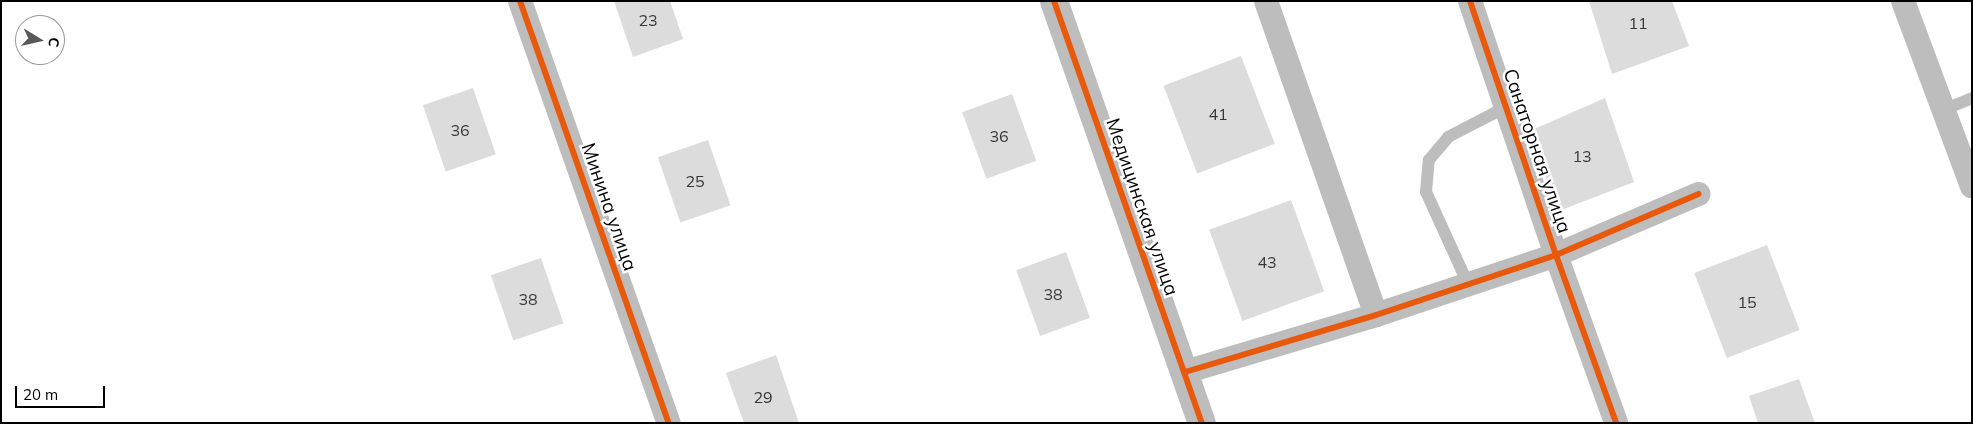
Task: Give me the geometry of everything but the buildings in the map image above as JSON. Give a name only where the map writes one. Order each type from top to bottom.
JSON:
[{"type":"street","name":"Минина улица","points":[[520,1],[669,423]]},
{"type":"street","name":"Медицинская улица","points":[[1054,1],[1202,423]]},
{"type":"street","points":[[1266,1],[1376,315]]},
{"type":"street","name":"Санаторная улица","points":[[1470,1],[1556,255],[1616,423]]},
{"type":"street","points":[[1903,1],[1972,187]]},
{"type":"street","points":[[1185,372],[1376,315],[1556,255],[1698,194]]},
{"type":"lane","points":[[1944,110],[1972,98]]},
{"type":"lane","points":[[1468,284],[1426,192],[1429,160],[1448,137],[1506,107]]},
{"type":"cycle path","points":[[520,1],[669,423]]},
{"type":"cycle path","points":[[1054,1],[1202,423]]},
{"type":"cycle path","points":[[1470,1],[1556,255],[1616,423]]},
{"type":"cycle path","points":[[1185,372],[1376,315],[1556,255],[1698,194]]}]
